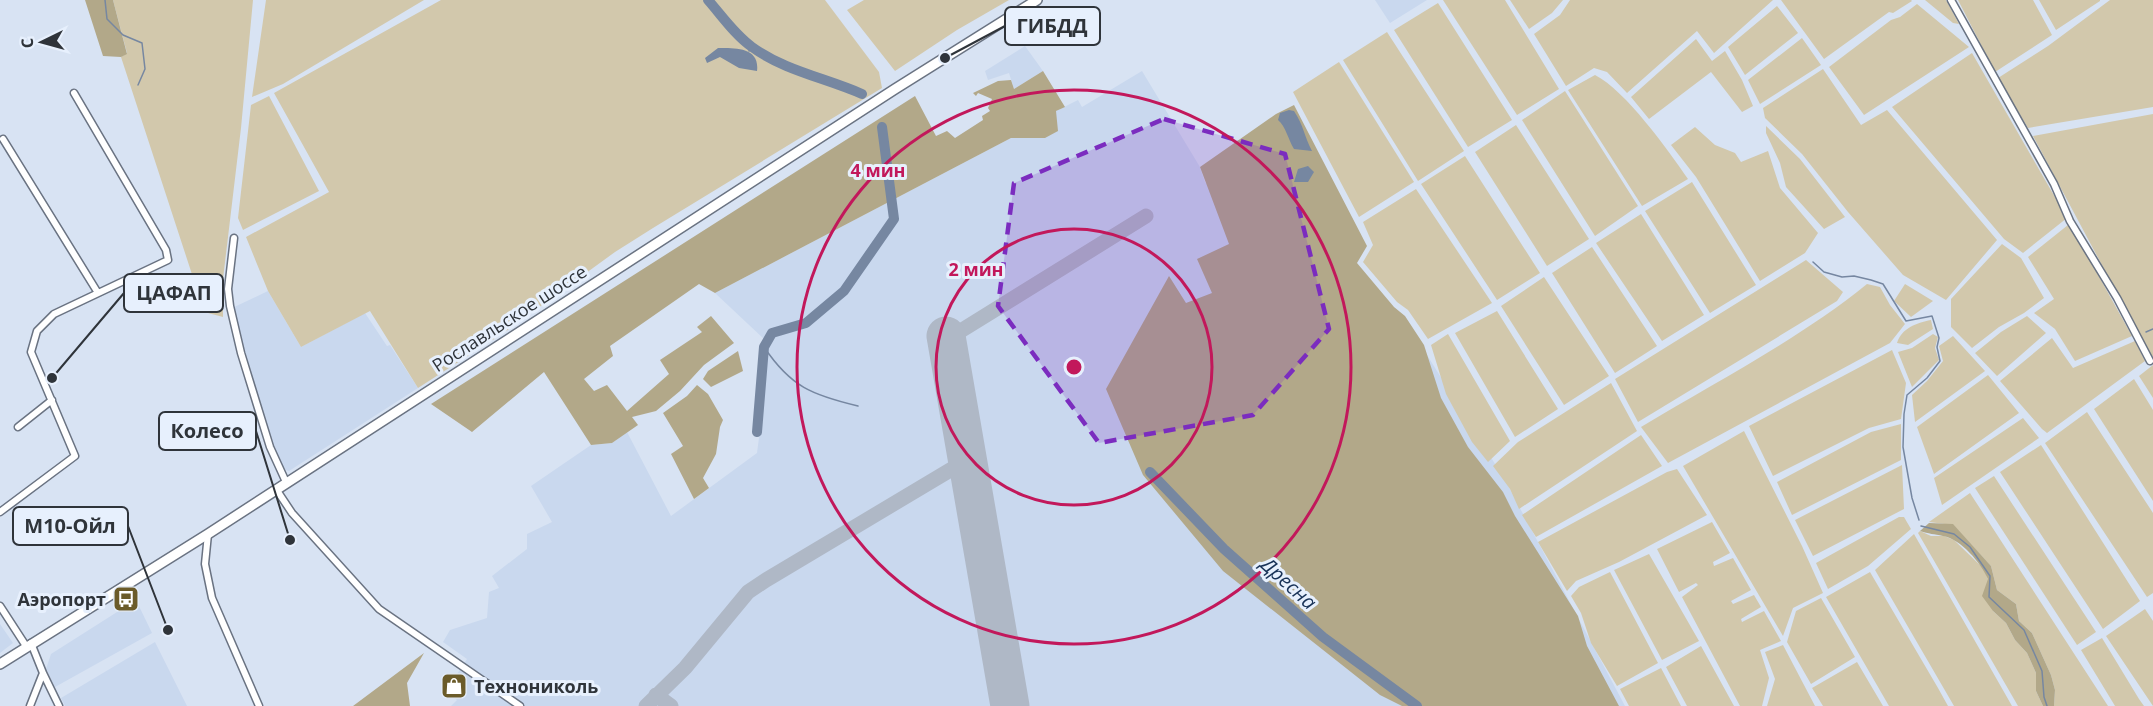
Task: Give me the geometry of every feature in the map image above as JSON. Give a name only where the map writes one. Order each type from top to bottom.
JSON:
[{"type":"main road","name":"Рославльское шоссе","points":[[0,664],[208,534],[275,488],[1037,0]]},
{"type":"street","points":[[1951,0],[2054,184],[2070,221],[2117,298],[2150,361]]},
{"type":"street","points":[[0,512],[75,456],[32,352],[37,332],[54,314],[168,260],[166,250],[74,93]]},
{"type":"street","points":[[3,140],[98,293]]},
{"type":"street","points":[[234,238],[228,289],[230,306],[241,353],[270,447],[286,482]]},
{"type":"street","points":[[18,428],[52,400]]},
{"type":"street","points":[[275,488],[292,513],[379,609],[520,706]]},
{"type":"street","points":[[208,534],[205,564],[212,598],[259,706]]},
{"type":"street","points":[[0,606],[28,645],[59,706]]},
{"type":"street","points":[[30,706],[43,674]]},
{"type":"highlighted area","points":[[1164,119],[1285,154],[1329,329],[1253,415],[1099,443],[998,306],[1014,183]]},
{"type":"shaded area","points":[[85,0],[113,0],[127,54],[121,57],[103,56]]},
{"type":"shaded area","points":[[113,0],[253,0],[223,279],[223,317],[208,313],[203,308],[121,57],[127,53]]},
{"type":"shaded area","points":[[266,0],[424,0],[283,84],[252,97]]},
{"type":"shaded area","points":[[441,0],[825,0],[879,72],[882,88],[615,252],[505,332],[418,388],[370,311],[301,347],[268,291],[246,237],[329,192],[274,93]]},
{"type":"shaded area","points":[[864,0],[1009,0],[957,30],[895,71],[847,10]]},
{"type":"shaded area","points":[[1375,0],[1427,0],[1390,23]]},
{"type":"shaded area","points":[[1443,0],[1505,0],[1559,89],[1517,115]]},
{"type":"shaded area","points":[[1510,0],[1563,0],[1552,13],[1529,29]]},
{"type":"shaded area","points":[[1570,0],[1773,0],[1714,53],[1697,31],[1627,93],[1607,72],[1594,68],[1566,86],[1534,34],[1560,15]]},
{"type":"shaded area","points":[[1781,0],[1912,1],[1893,13],[1889,12],[1824,59]]},
{"type":"shaded area","points":[[1925,0],[1946,0],[1959,24],[1953,23]]},
{"type":"shaded area","points":[[1958,0],[2033,0],[2052,35],[1995,72]]},
{"type":"shaded area","points":[[2039,0],[2100,0],[2100,1],[2056,30]]},
{"type":"shaded area","points":[[2110,0],[2153,0],[2153,107],[2028,128],[1998,78],[2048,46]]},
{"type":"shaded area","points":[[1438,3],[1512,120],[1468,147],[1394,30]]},
{"type":"shaded area","points":[[1917,4],[1969,47],[1864,115],[1829,67],[1891,20],[1900,17]]},
{"type":"shaded area","points":[[1777,6],[1798,33],[1745,75],[1728,47]]},
{"type":"shaded area","points":[[1387,32],[1464,151],[1418,181],[1343,60]]},
{"type":"shaded area","points":[[1802,38],[1821,65],[1760,104],[1748,80]]},
{"type":"shaded area","points":[[1696,39],[1712,61],[1725,51],[1742,80],[1753,106],[1742,112],[1711,72],[1649,119],[1631,97]]},
{"type":"shaded area","points":[[1025,46],[1043,71],[1014,89],[1009,73],[988,80],[985,71]]},
{"type":"shaded area","points":[[718,48],[745,50],[755,57],[757,71],[739,68],[720,57],[707,63],[705,58]]},
{"type":"shaded area","points":[[1972,53],[2067,218],[2023,253],[2004,239],[1892,107]]},
{"type":"shaded area","points":[[1339,62],[1414,182],[1359,217],[1293,92]]},
{"type":"shaded area","points":[[1823,69],[1861,125],[1887,110],[1997,240],[1946,300],[1903,275],[1848,212],[1802,154],[1765,118],[1763,108]]},
{"type":"shaded area","points":[[1043,71],[1065,107],[1056,111],[1058,131],[1045,138],[1011,138],[715,293],[699,284],[610,346],[613,356],[584,379],[594,391],[607,385],[627,411],[669,374],[660,360],[702,332],[697,327],[711,316],[734,343],[704,365],[680,391],[656,411],[632,417],[638,425],[612,443],[591,445],[544,372],[472,432],[431,404],[915,96],[936,136],[947,131],[955,138],[983,120],[982,116],[990,111],[988,108],[992,99],[978,93],[976,96],[973,93],[998,81],[1011,80],[1014,89]]},
{"type":"shaded area","points":[[1142,71],[1200,167],[1205,182],[1217,196],[1417,339],[1505,480],[1625,706],[451,706],[457,700],[445,692],[467,659],[443,642],[450,630],[487,618],[489,592],[499,588],[492,576],[527,549],[527,534],[552,522],[531,486],[591,445],[612,443],[627,432],[671,516],[757,453],[763,407],[766,341],[715,293],[1011,138],[1045,138],[1056,111],[1078,100],[1082,107]]},
{"type":"shaded area","points":[[1595,75],[1633,107],[1688,179],[1642,206],[1568,90]]},
{"type":"shaded area","points":[[1565,91],[1638,206],[1595,236],[1522,120]]},
{"type":"shaded area","points":[[269,96],[319,191],[243,230],[238,218],[251,105]]},
{"type":"shaded area","points":[[1294,105],[1367,246],[1357,263],[1394,307],[1405,316],[1424,345],[1441,398],[1468,447],[1503,492],[1515,516],[1578,616],[1587,646],[1619,706],[1402,706],[1380,695],[1223,571],[1143,475],[1106,389],[1169,276],[1186,303],[1212,293],[1197,259],[1229,244],[1200,167],[1276,114]]},
{"type":"shaded area","points":[[1294,111],[1297,116],[1312,151],[1294,149],[1278,120],[1280,113]]},
{"type":"shaded area","points":[[2153,114],[2153,356],[2151,357],[2033,136]]},
{"type":"shaded area","points":[[1516,125],[1589,239],[1547,266],[1475,152]]},
{"type":"shaded area","points":[[1766,126],[1800,159],[1845,217],[1824,229],[1786,187],[1780,163],[1766,133]]},
{"type":"shaded area","points":[[1695,127],[1715,145],[1735,153],[1741,162],[1768,151],[1780,188],[1818,233],[1805,253],[1760,281],[1696,177],[1671,145]]},
{"type":"shaded area","points":[[1465,156],[1540,273],[1497,300],[1421,184]]},
{"type":"shaded area","points":[[1308,166],[1314,172],[1308,182],[1294,182],[1298,169]]},
{"type":"shaded area","points":[[1692,182],[1756,285],[1710,313],[1645,211]]},
{"type":"shaded area","points":[[1416,189],[1492,303],[1428,339],[1408,310],[1397,302],[1363,262],[1373,245],[1363,222]]},
{"type":"shaded area","points":[[1641,214],[1704,315],[1662,341],[1596,243]]},
{"type":"shaded area","points":[[2068,225],[2071,226],[2132,336],[2075,361],[2055,329],[2034,313],[2054,299],[2028,257]]},
{"type":"shaded area","points":[[2002,244],[2021,258],[2044,298],[1999,327],[1972,348],[1951,327],[1951,299]]},
{"type":"shaded area","points":[[1592,247],[1657,346],[1615,373],[1552,273]]},
{"type":"shaded area","points":[[1806,260],[1843,292],[1837,301],[1638,422],[1615,379]]},
{"type":"shaded area","points":[[1544,277],[1609,376],[1564,405],[1501,306]]},
{"type":"shaded area","points":[[1867,284],[1880,287],[1905,324],[1890,343],[1668,463],[1641,427],[1785,342]]},
{"type":"shaded area","points":[[1905,284],[1933,301],[1911,317],[1894,301]]},
{"type":"shaded area","points":[[268,291],[301,347],[365,313],[387,346],[390,345],[418,388],[289,471],[276,467],[230,309]]},
{"type":"shaded area","points":[[1497,311],[1558,409],[1515,437],[1455,333]]},
{"type":"shaded area","points":[[2027,316],[2046,333],[1997,376],[1975,353],[2001,332]]},
{"type":"shaded area","points":[[1931,320],[1933,329],[1908,345],[1897,343],[1910,327]]},
{"type":"shaded area","points":[[1448,334],[1510,441],[1488,462],[1472,442],[1446,394],[1431,345]]},
{"type":"shaded area","points":[[1933,334],[1938,337],[1935,348],[1939,360],[1912,387],[1898,352],[1912,348]]},
{"type":"shaded area","points":[[1953,336],[1985,371],[1915,422],[1912,395],[1943,361],[1939,346]]},
{"type":"shaded area","points":[[2052,338],[2073,368],[2135,341],[2145,361],[2047,433],[2000,381]]},
{"type":"shaded area","points":[[1892,350],[1906,383],[1901,419],[1869,428],[1773,476],[1749,426]]},
{"type":"shaded area","points":[[738,351],[743,371],[711,387],[703,379],[708,371]]},
{"type":"shaded area","points":[[2153,365],[2153,398],[2139,376]]},
{"type":"shaded area","points":[[1988,375],[2019,413],[1934,474],[1917,427]]},
{"type":"shaded area","points":[[2134,379],[2153,410],[2153,501],[2094,409]]},
{"type":"shaded area","points":[[1611,383],[1637,431],[1519,509],[1510,489],[1493,466],[1518,442]]},
{"type":"shaded area","points":[[697,385],[708,394],[723,420],[716,454],[703,478],[709,488],[694,499],[671,454],[683,446],[663,413],[687,396]]},
{"type":"shaded area","points":[[2087,412],[2153,513],[2153,593],[2147,597],[2045,443]]},
{"type":"shaded area","points":[[2023,418],[2039,438],[1942,505],[1934,478]]},
{"type":"shaded area","points":[[1901,424],[1901,460],[1792,515],[1777,482],[1871,432]]},
{"type":"shaded area","points":[[1744,431],[1823,593],[1793,608],[1783,636],[1683,466]]},
{"type":"shaded area","points":[[1641,435],[1662,466],[1536,537],[1522,515]]},
{"type":"shaded area","points":[[2041,445],[2140,601],[2103,629],[2000,472]]},
{"type":"shaded area","points":[[1902,465],[1904,509],[1813,556],[1795,520]]},
{"type":"shaded area","points":[[1677,469],[1707,515],[1619,562],[1576,581],[1567,591],[1538,542],[1667,472]]},
{"type":"shaded area","points":[[1994,476],[2096,632],[2077,645],[1975,488]]},
{"type":"shaded area","points":[[1970,493],[2108,706],[2054,706],[2055,690],[2051,675],[2032,633],[2019,621],[2016,604],[1997,590],[1991,566],[1953,525],[1929,522]]},
{"type":"shaded area","points":[[1899,517],[1904,517],[1911,529],[1868,566],[1828,589],[1816,563]]},
{"type":"shaded area","points":[[1712,522],[1730,553],[1713,562],[1714,566],[1733,558],[1751,590],[1731,601],[1733,604],[1754,595],[1761,607],[1741,619],[1742,622],[1764,611],[1781,641],[1760,650],[1769,678],[1762,706],[1740,706],[1682,597],[1698,585],[1696,583],[1679,592],[1657,549]]},
{"type":"shaded area","points":[[1929,523],[1953,524],[1991,566],[1997,590],[2016,604],[2019,621],[2032,633],[2051,675],[2055,690],[2054,706],[2043,706],[2036,691],[2036,673],[2027,653],[2015,640],[2006,623],[1982,596],[1988,579],[1981,566],[1957,542],[1950,538],[1920,531]]},
{"type":"shaded area","points":[[1920,531],[1931,536],[1944,536],[1954,540],[1983,568],[1988,579],[1993,611],[2006,623],[2015,640],[2027,653],[2036,673],[2036,691],[2043,706],[2018,706],[1918,533]]},
{"type":"shaded area","points":[[1914,534],[2012,706],[1954,706],[1875,570]]},
{"type":"shaded area","points":[[1649,554],[1699,641],[1662,660],[1614,570]]},
{"type":"shaded area","points":[[1610,572],[1658,663],[1617,686],[1591,643],[1581,613],[1571,596],[1579,587]]},
{"type":"shaded area","points":[[1870,572],[1948,706],[1889,706],[1826,597]]},
{"type":"shaded area","points":[[1821,598],[1855,657],[1811,684],[1787,642],[1796,611]]},
{"type":"shaded area","points":[[136,600],[152,633],[55,687],[46,669],[51,654]]},
{"type":"shaded area","points":[[2145,609],[2153,621],[2153,706],[2106,636]]},
{"type":"shaded area","points":[[0,624],[13,643],[0,653]]},
{"type":"shaded area","points":[[2102,638],[2144,706],[2115,706],[2081,650]]},
{"type":"shaded area","points":[[155,642],[187,706],[65,706],[61,698]]},
{"type":"shaded area","points":[[1783,645],[1815,706],[1767,706],[1775,679],[1765,652]]},
{"type":"shaded area","points":[[1701,646],[1734,706],[1687,706],[1666,667]]},
{"type":"shaded area","points":[[424,653],[407,683],[410,706],[353,706]]},
{"type":"shaded area","points":[[1857,662],[1883,706],[1823,706],[1812,688]]},
{"type":"shaded area","points":[[1661,668],[1681,706],[1629,706],[1620,689]]},
{"type":"waterway","points":[[105,0],[107,19],[123,35],[142,43],[145,69],[138,85]]},
{"type":"waterway","points":[[708,0],[740,37],[765,55],[792,68],[862,94]]},
{"type":"waterway","points":[[749,51],[752,47]]},
{"type":"waterway","points":[[757,432],[764,347],[772,333],[806,323],[844,291],[894,219],[882,127]]},
{"type":"waterway","points":[[1813,262],[1824,272],[1842,277],[1854,276],[1883,284],[1906,321],[1932,316],[1939,338],[1937,347],[1940,361],[1927,378],[1907,395],[1904,414],[1903,447],[1912,498],[1919,520]]},
{"type":"waterway","points":[[2146,332],[2153,329]]},
{"type":"waterway","points":[[764,347],[784,372],[804,387],[828,398],[858,406]]},
{"type":"waterway","name":"Дресна","points":[[1150,472],[1224,549],[1323,637],[1417,706]]},
{"type":"waterway","points":[[1921,526],[1954,534],[1970,547],[1990,576],[1989,597],[2024,630],[2042,671],[2047,706]]},
{"type":"taxiway","points":[[946,340],[1146,216]]},
{"type":"taxiway","points":[[646,706],[685,668],[748,592],[967,460]]},
{"type":"taxiway","points":[[656,695],[671,706]]},
{"type":"runway","points":[[946,336],[1010,706]]},
{"type":"place","name":"ГИБДД","points":[[945,58]]},
{"type":"place","name":"ЦАФАП","points":[[52,378]]},
{"type":"place","name":"Колесо","points":[[290,540]]},
{"type":"place","name":"Аэропорт","points":[[126,599]]},
{"type":"place","name":"М10-Ойл","points":[[168,630]]},
{"type":"place","name":"Технониколь","points":[[454,686]]}]
